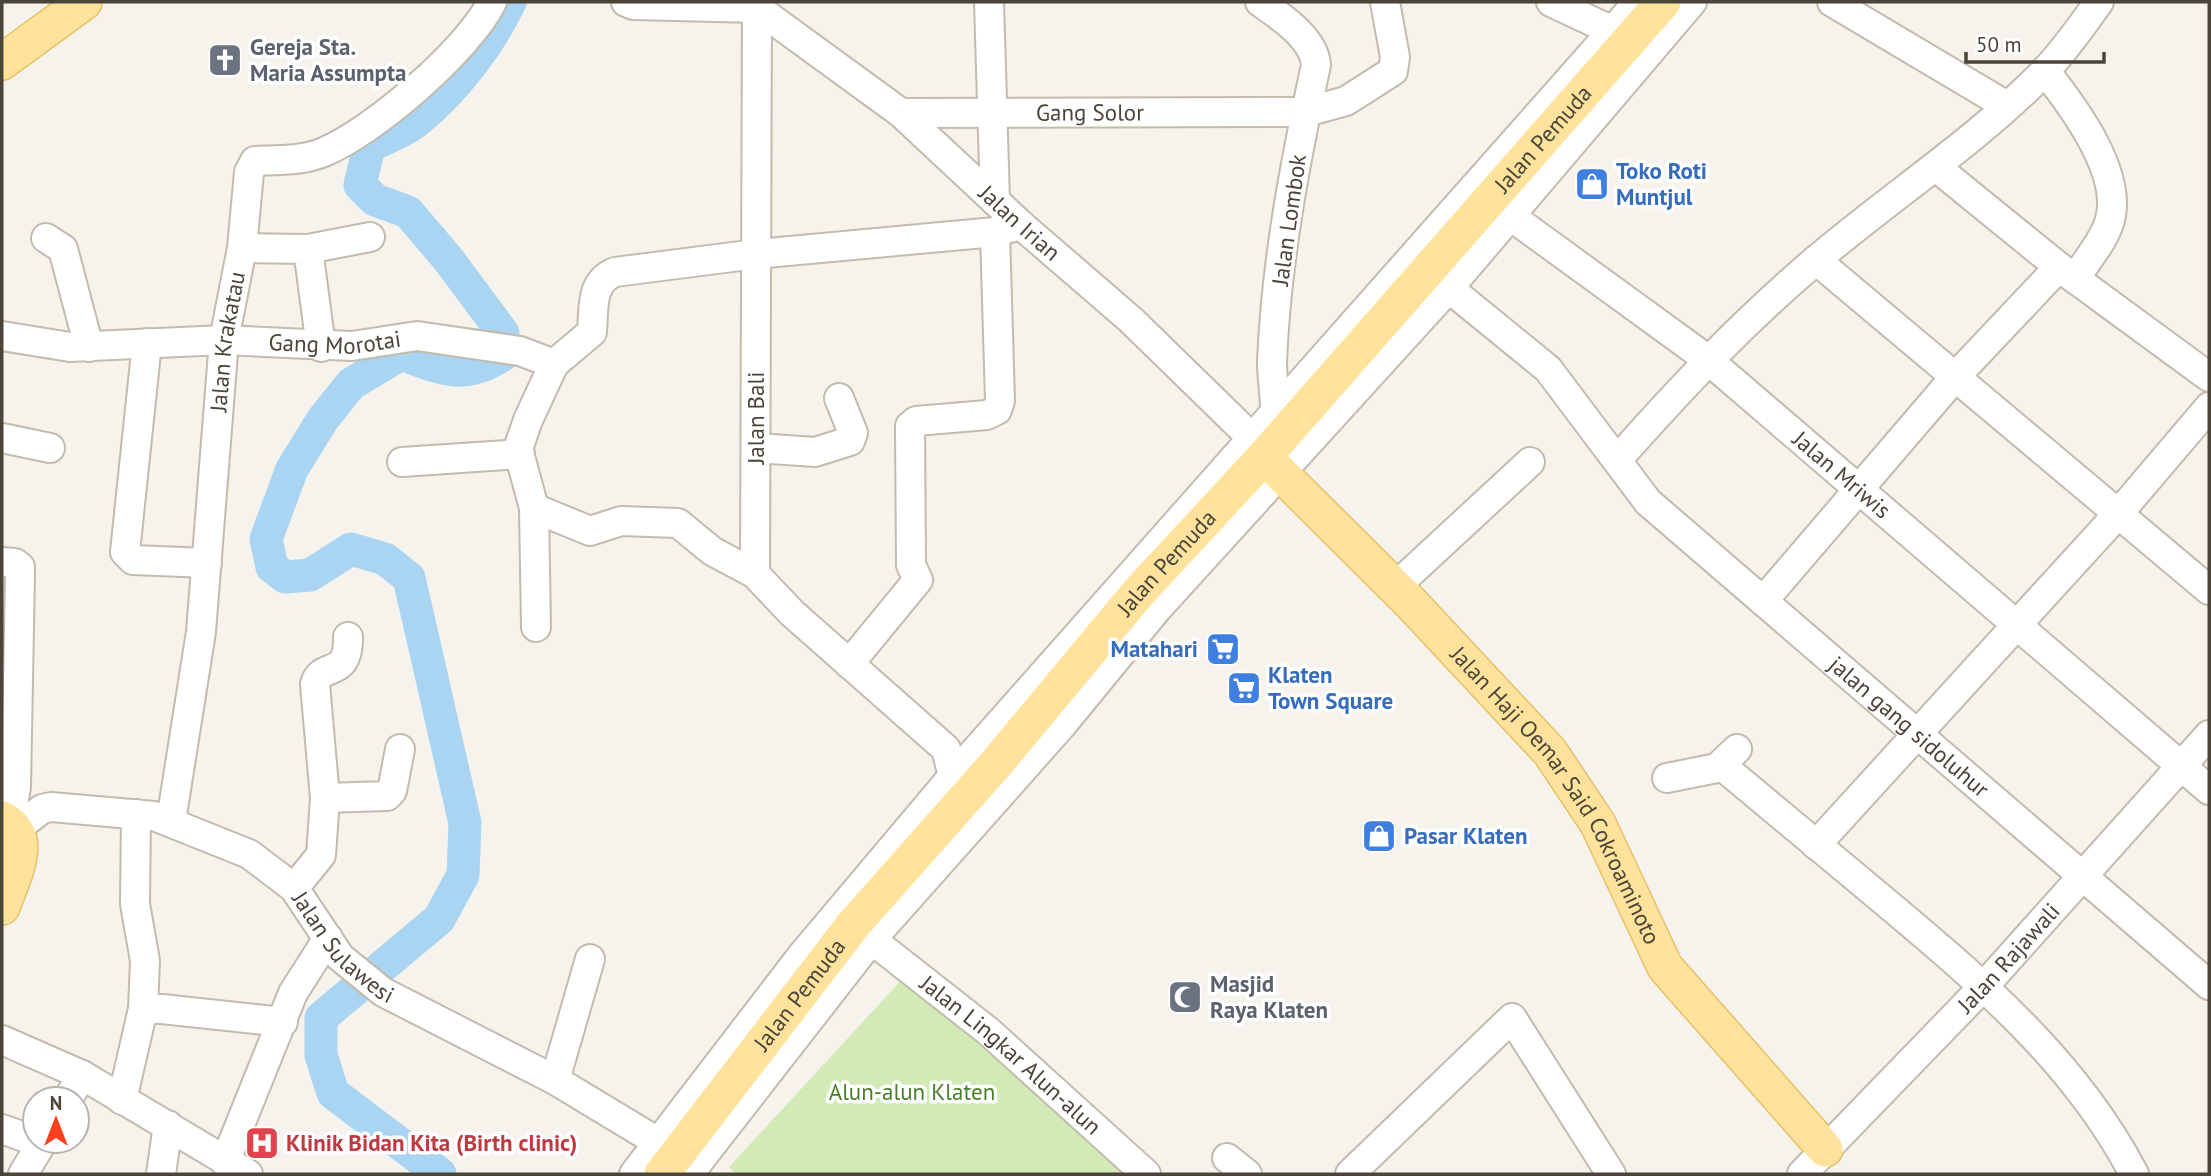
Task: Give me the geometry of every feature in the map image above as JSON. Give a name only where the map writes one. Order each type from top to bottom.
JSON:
[{"type":"main road","name":"Jalan Pemuda","points":[[682,1164],[863,932],[969,766],[1138,593],[1265,457],[1382,325],[1438,280],[1500,209],[1620,37],[1663,2]]},
{"type":"main road","points":[[2,62],[75,9]]},
{"type":"main road","name":"Jalan Haji Oemar Said Cokroaminoto","points":[[1265,457],[1395,587],[1568,775],[1598,824],[1665,967],[1821,1166]]},
{"type":"main road","points":[[2,907],[20,853],[20,837],[9,823]]},
{"type":"street","points":[[626,2],[633,5],[757,5]]},
{"type":"street","points":[[989,2],[995,201]]},
{"type":"street","name":"Jalan Lombok","points":[[1260,2],[1302,36],[1314,52],[1316,65],[1294,112],[1272,363],[1275,410]]},
{"type":"street","name":"Gang Solor","points":[[901,113],[1294,112],[1346,101],[1393,71],[1395,57],[1385,2]]},
{"type":"street","points":[[1551,2],[1620,37]]},
{"type":"street","points":[[863,932],[1062,725],[1157,609],[1265,457],[1275,410],[1382,325],[1620,37],[1638,2]]},
{"type":"street","points":[[1500,209],[1692,2]]},
{"type":"street","points":[[1832,2],[2007,106]]},
{"type":"street","name":"Jalan Krakatau","points":[[171,821],[201,632],[224,340],[242,248],[249,172],[255,161],[290,160],[323,153],[355,134],[415,90],[498,3]]},
{"type":"street","name":"Jalan Irian","points":[[757,5],[901,113],[995,201],[1008,228],[1131,320],[1265,457]]},
{"type":"street","name":"Jalan Bali","points":[[755,574],[757,5]]},
{"type":"street","points":[[1617,460],[1707,359],[1816,260],[1936,167],[2045,71],[2096,6]]},
{"type":"street","points":[[1763,601],[1955,377],[2067,273],[2105,232],[2112,203],[2105,173],[2089,132],[2045,71]]},
{"type":"street","points":[[1936,167],[2067,273],[2209,377]]},
{"type":"street","name":"Jalan Mriwis","points":[[1500,209],[1537,233],[1628,305],[1707,359],[2209,790]]},
{"type":"street","points":[[536,627],[534,508],[520,454],[528,420],[554,364],[592,332],[595,289],[604,277],[615,272],[756,254],[1008,228],[1000,401],[997,410],[987,415],[916,421],[910,426],[911,565],[918,580],[849,664]]},
{"type":"street","points":[[242,248],[308,249],[370,237]]},
{"type":"street","points":[[54,241],[79,347]]},
{"type":"street","points":[[308,249],[321,347]]},
{"type":"street","points":[[1816,260],[2209,590]]},
{"type":"street","name":"jalan gang sidoluhur","points":[[1438,280],[1548,369],[1648,502],[2209,985]]},
{"type":"street","name":"Gang Morotai","points":[[2,336],[79,347],[224,340],[321,347],[352,346],[417,336],[507,349],[554,364]]},
{"type":"street","points":[[147,343],[125,552],[133,560],[207,563]]},
{"type":"street","points":[[756,448],[814,452],[850,441],[853,433],[839,398]]},
{"type":"street","points":[[1816,845],[2118,514],[2209,407]]},
{"type":"street","points":[[2,438],[50,448]]},
{"type":"street","points":[[402,462],[520,454]]},
{"type":"street","points":[[1395,587],[1530,462]]},
{"type":"street","points":[[534,508],[590,531],[621,521],[678,523],[712,551],[755,574],[849,664],[969,766],[803,954],[682,1164],[634,1174]]},
{"type":"street","points":[[2,562],[15,563],[20,574],[16,787],[9,823]]},
{"type":"street","points":[[294,888],[321,855],[325,798],[315,684],[321,675],[338,667],[345,659],[348,637]]},
{"type":"street","name":"Jalan Rajawali","points":[[1821,1166],[2083,878],[2209,734]]},
{"type":"street","points":[[325,798],[387,796],[392,791],[400,749]]},
{"type":"street","points":[[1667,778],[1719,763],[1985,985],[2051,1054],[2081,1091],[2113,1135],[2134,1174]]},
{"type":"street","name":"Jalan Sulawesi","points":[[9,823],[51,807],[136,814],[171,821],[249,854],[294,888],[340,957],[372,984],[555,1080],[682,1164]]},
{"type":"street","points":[[122,1100],[143,1009],[145,961],[135,904],[136,814]]},
{"type":"street","name":"Jalan Lingkar Alun-alun","points":[[863,932],[988,1031],[1146,1174]]},
{"type":"street","points":[[91,1091],[122,1100],[237,1168],[283,1022],[303,978],[328,938]]},
{"type":"street","points":[[555,1080],[590,959]]},
{"type":"street","points":[[143,1009],[283,1022]]},
{"type":"street","points":[[1350,1174],[1512,1018],[1604,1171]]},
{"type":"street","points":[[2,1040],[72,1085]]},
{"type":"street","points":[[160,1174],[168,1125]]},
{"type":"street","points":[[2,1129],[21,1135]]},
{"type":"street","points":[[23,1174],[32,1155]]},
{"type":"green space","name":"Alun-alun Klaten","points":[[907,974],[1126,1174],[736,1174],[729,1167]]},
{"type":"waterway","points":[[440,1174],[333,1093],[321,1055],[321,1018],[439,919],[463,875],[465,823],[409,578],[385,559],[351,549],[310,575],[285,577],[272,567],[266,539],[292,469],[323,419],[351,384],[401,354],[453,370],[476,368],[503,355],[503,333],[448,259],[408,212],[375,200],[360,185],[369,146],[412,125],[445,96],[481,51],[510,2]]},
{"type":"place","name":"Gereja Sta. Maria Assumpta","points":[[225,60]]},
{"type":"place","name":"Toko Roti Muntjul","points":[[1592,184]]},
{"type":"place","name":"Matahari","points":[[1223,649]]},
{"type":"place","name":"Klaten Town Square","points":[[1244,688]]},
{"type":"place","name":"Pasar Klaten","points":[[1379,836]]},
{"type":"place","name":"Masjid Raya Klaten","points":[[1185,997]]},
{"type":"place","name":"Klinik Bidan Kita (Birth clinic)","points":[[262,1143]]}]
